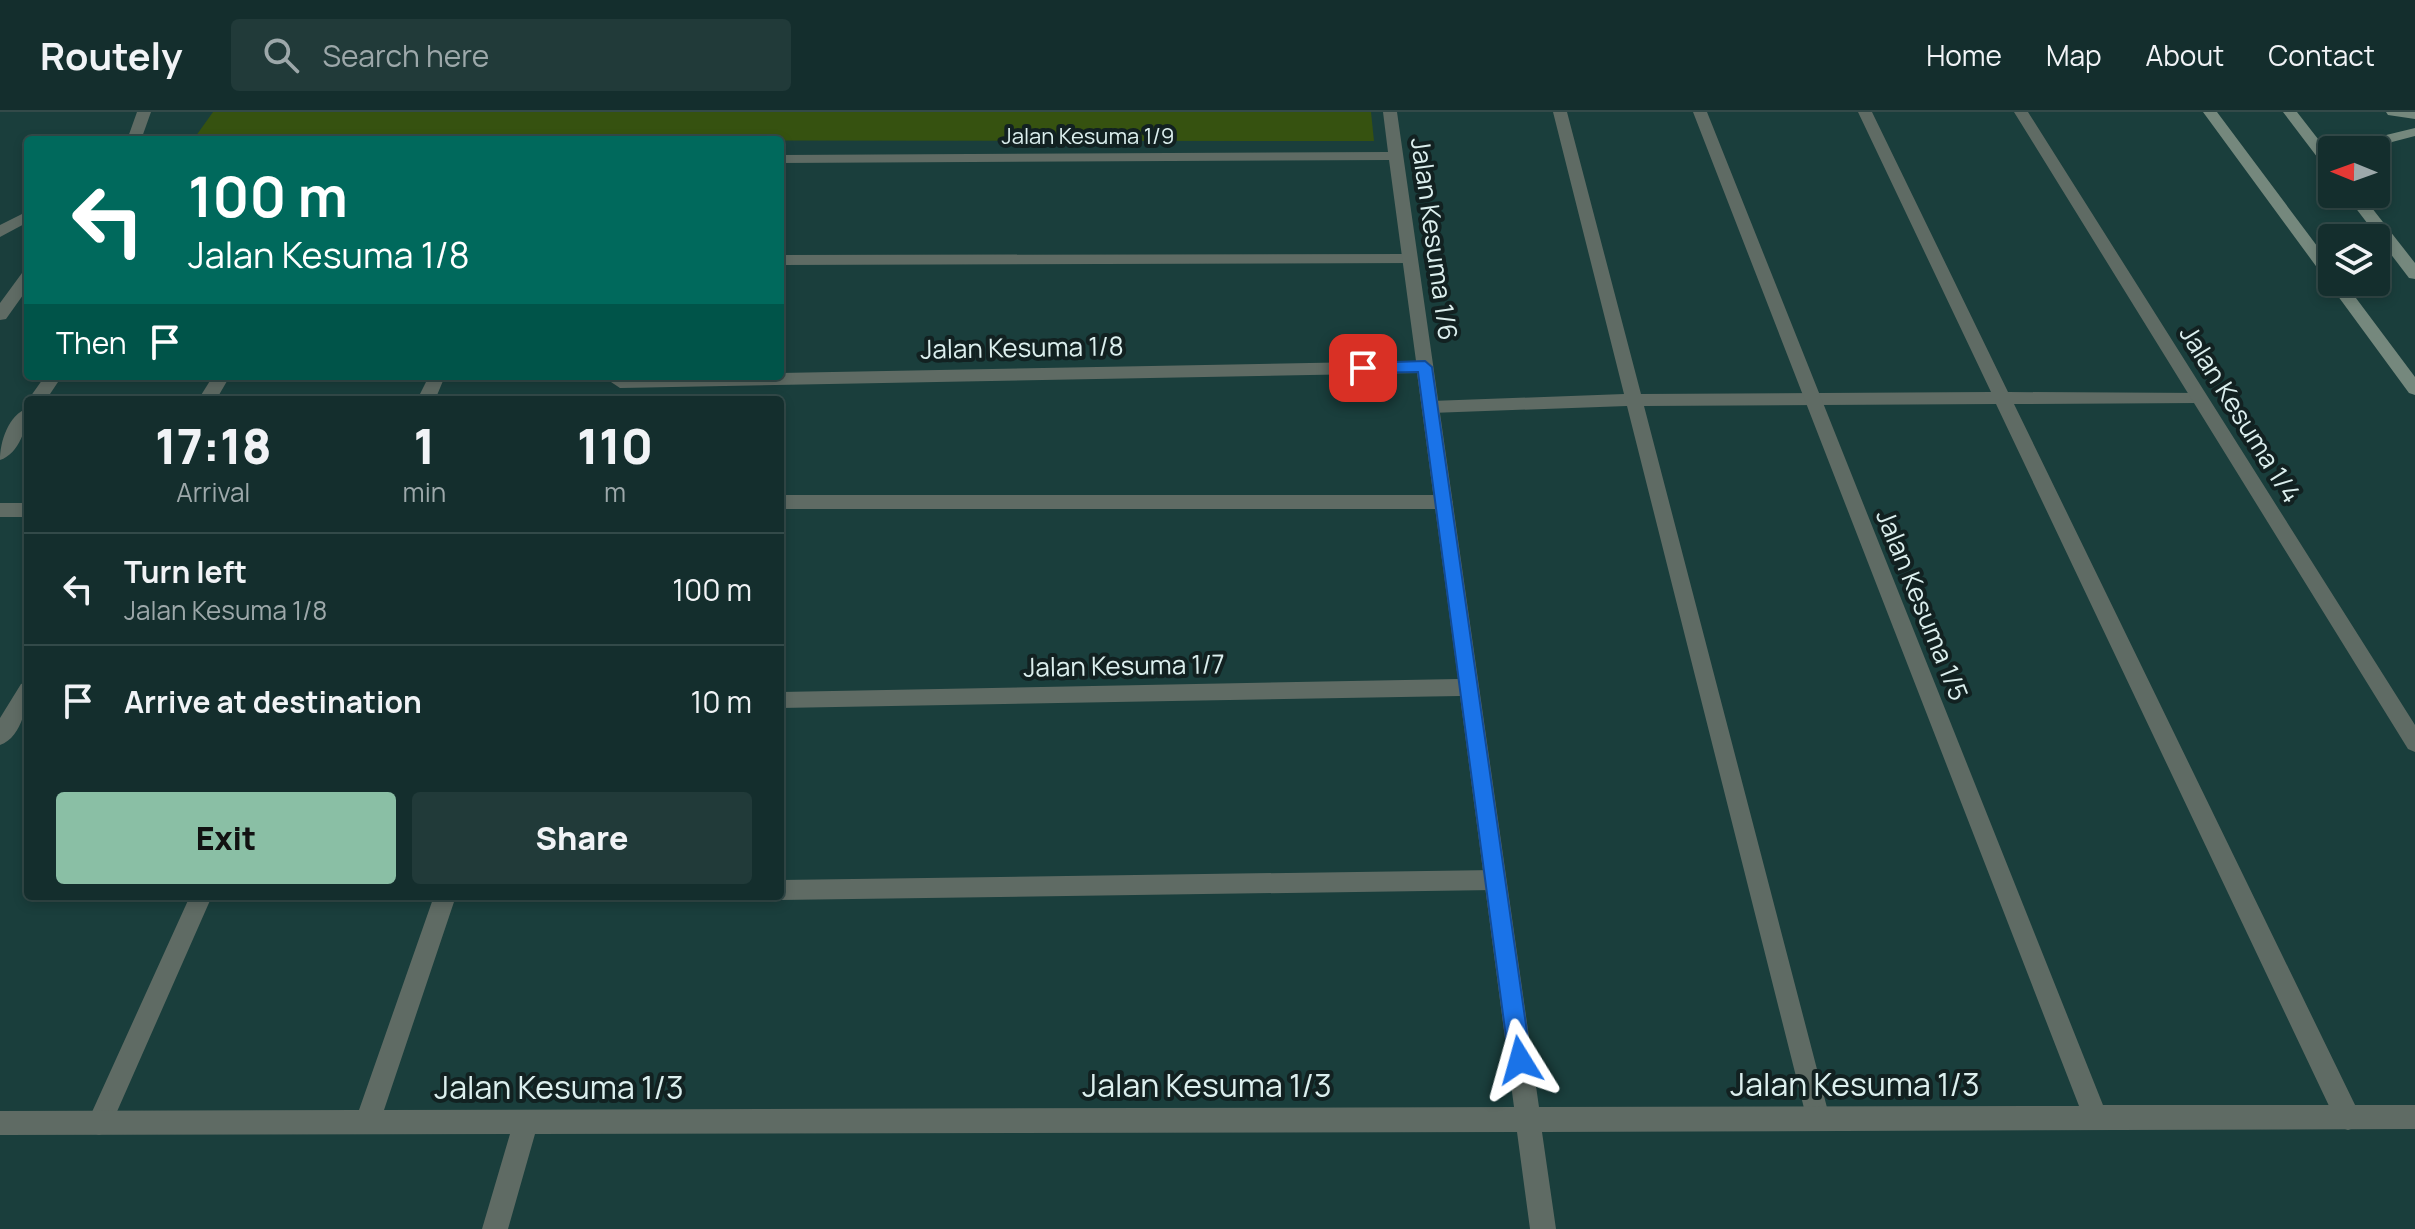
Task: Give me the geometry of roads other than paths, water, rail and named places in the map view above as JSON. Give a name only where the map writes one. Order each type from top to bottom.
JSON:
[{"type":"street","points":[[135,136],[144,112]]},
{"type":"street","name":"Jalan Kesuma 1/6","points":[[1390,112],[1543,1229]]},
{"type":"street","points":[[1560,112],[1818,1119]]},
{"type":"street","name":"Jalan Kesuma 1/5","points":[[1700,112],[2096,1118]]},
{"type":"street","points":[[1865,112],[1999,397],[2348,1118]]},
{"type":"street","name":"Jalan Kesuma 1/4","points":[[2021,112],[2415,743]]},
{"type":"street","points":[[2210,112],[2318,258]]},
{"type":"street","points":[[2290,112],[2318,149]]},
{"type":"street","points":[[2393,112],[2415,115]]},
{"type":"street","points":[[2390,138],[2415,132]]},
{"type":"street","name":"Jalan Kesuma 1/9","points":[[784,159],[1396,156]]},
{"type":"street","points":[[2364,208],[2376,224]]},
{"type":"street","points":[[0,232],[24,218]]},
{"type":"street","points":[[2390,242],[2415,274]]},
{"type":"street","points":[[784,260],[1410,259]]},
{"type":"street","points":[[0,315],[24,282]]},
{"type":"street","points":[[2346,296],[2415,389]]},
{"type":"street","name":"Jalan Kesuma 1/8","points":[[784,377],[1425,367]]},
{"type":"street","points":[[1431,407],[1812,397],[2198,397]]},
{"type":"street","points":[[0,454],[24,420]]},
{"type":"street","points":[[784,502],[1444,502]]},
{"type":"street","points":[[0,510],[24,510]]},
{"type":"street","name":"Jalan Kesuma 1/7","points":[[784,700],[1469,687]]},
{"type":"street","points":[[0,736],[24,697]]},
{"type":"street","points":[[784,890],[1495,880]]},
{"type":"street","points":[[99,1123],[199,900]]},
{"type":"street","points":[[367,1122],[444,900]]},
{"type":"street","name":"Jalan Kesuma 1/3","points":[[0,1123],[2415,1117]]},
{"type":"street","points":[[495,1229],[526,1122]]}]
